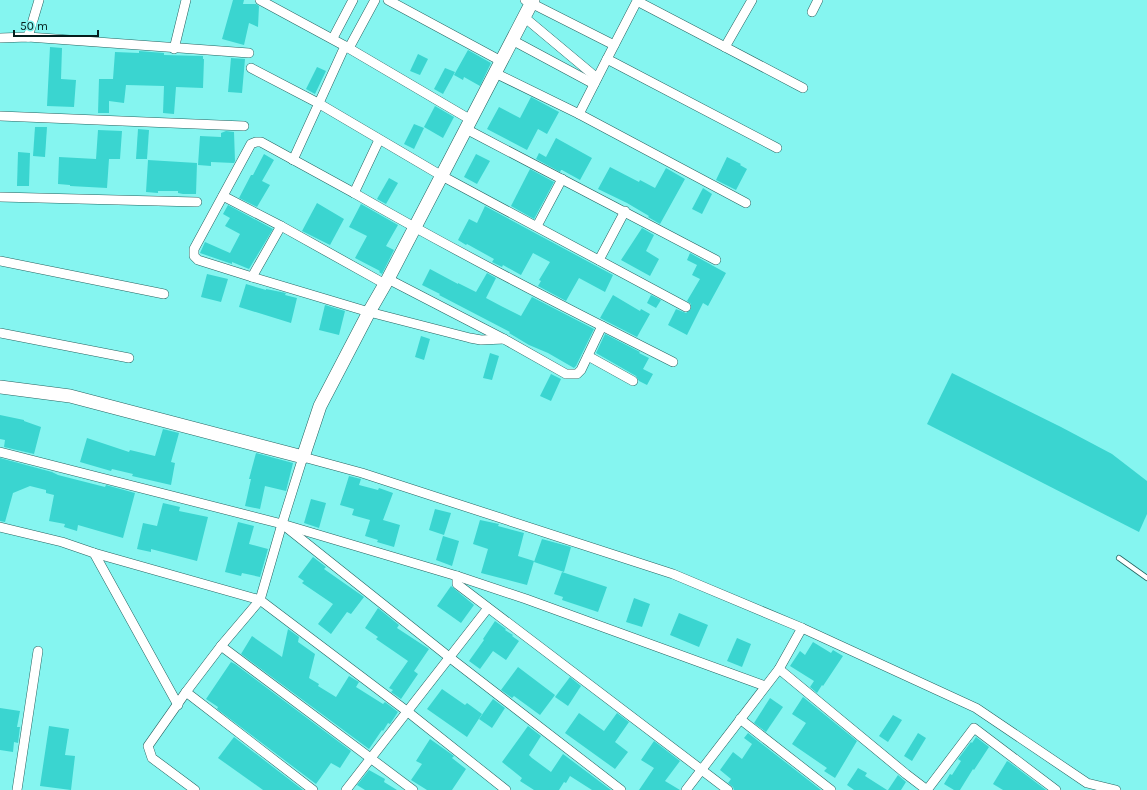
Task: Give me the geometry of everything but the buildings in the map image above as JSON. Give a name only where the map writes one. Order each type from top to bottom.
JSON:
[{"type":"street","points":[[28,37],[39,0]]},
{"type":"street","points":[[174,49],[186,0]]},
{"type":"street","points":[[260,0],[333,38],[468,125],[562,179],[716,260]]},
{"type":"street","points":[[333,38],[353,0]]},
{"type":"street","points":[[293,160],[318,103],[347,47],[375,0]]},
{"type":"street","points":[[388,0],[501,61]]},
{"type":"street","points":[[579,114],[637,0],[803,88]]},
{"type":"street","points":[[725,47],[752,0]]},
{"type":"street","points":[[812,12],[818,0]]},
{"type":"street","points":[[195,790],[152,758],[148,746],[221,646],[260,600],[282,524],[320,406],[524,18],[530,1],[614,45]]},
{"type":"street","points":[[524,18],[595,81]]},
{"type":"street","points":[[0,38],[28,37],[174,49],[249,53]]},
{"type":"street","points":[[512,40],[595,81]]},
{"type":"street","points":[[607,59],[777,148]]},
{"type":"street","points":[[251,68],[318,103],[442,176],[686,307]]},
{"type":"street","points":[[495,73],[579,114],[746,203]]},
{"type":"street","points":[[0,116],[244,126]]},
{"type":"street","points":[[354,193],[379,140]]},
{"type":"street","points":[[504,340],[481,340],[470,338],[369,312],[198,260],[194,256],[194,249],[251,144],[261,142],[414,228],[674,362]]},
{"type":"street","points":[[537,226],[562,179]]},
{"type":"street","points":[[223,196],[386,282],[504,340],[566,374],[577,374],[581,370],[602,326]]},
{"type":"street","points":[[0,197],[197,202]]},
{"type":"street","points":[[599,260],[625,211]]},
{"type":"street","points":[[252,277],[281,226]]},
{"type":"street","points":[[0,261],[164,294]]},
{"type":"street","points":[[0,333],[130,358]]},
{"type":"street","points":[[588,356],[633,381]]},
{"type":"street","points":[[0,387],[70,396],[362,472],[673,574],[802,628],[976,708],[1087,783],[1116,790]]},
{"type":"street","points":[[0,452],[282,524],[457,576],[526,598],[765,686]]},
{"type":"street","points":[[282,524],[449,657],[621,790]]},
{"type":"street","points":[[0,527],[62,542],[94,553],[260,600],[408,712],[506,790]]},
{"type":"street","points":[[94,553],[178,705]]},
{"type":"street","points":[[457,576],[457,584],[728,790]]},
{"type":"street","points":[[346,790],[488,608]]},
{"type":"street","points":[[686,790],[779,668],[802,628]]},
{"type":"street","points":[[221,646],[413,790]]},
{"type":"street","points":[[17,790],[38,650]]},
{"type":"street","points":[[779,668],[927,790],[974,728],[1056,790]]},
{"type":"street","points":[[186,692],[313,790]]},
{"type":"street","points":[[740,719],[831,790]]},
{"type":"street","points":[[180,779],[183,790]]},
{"type":"lane","points":[[1119,558],[1147,578]]}]
